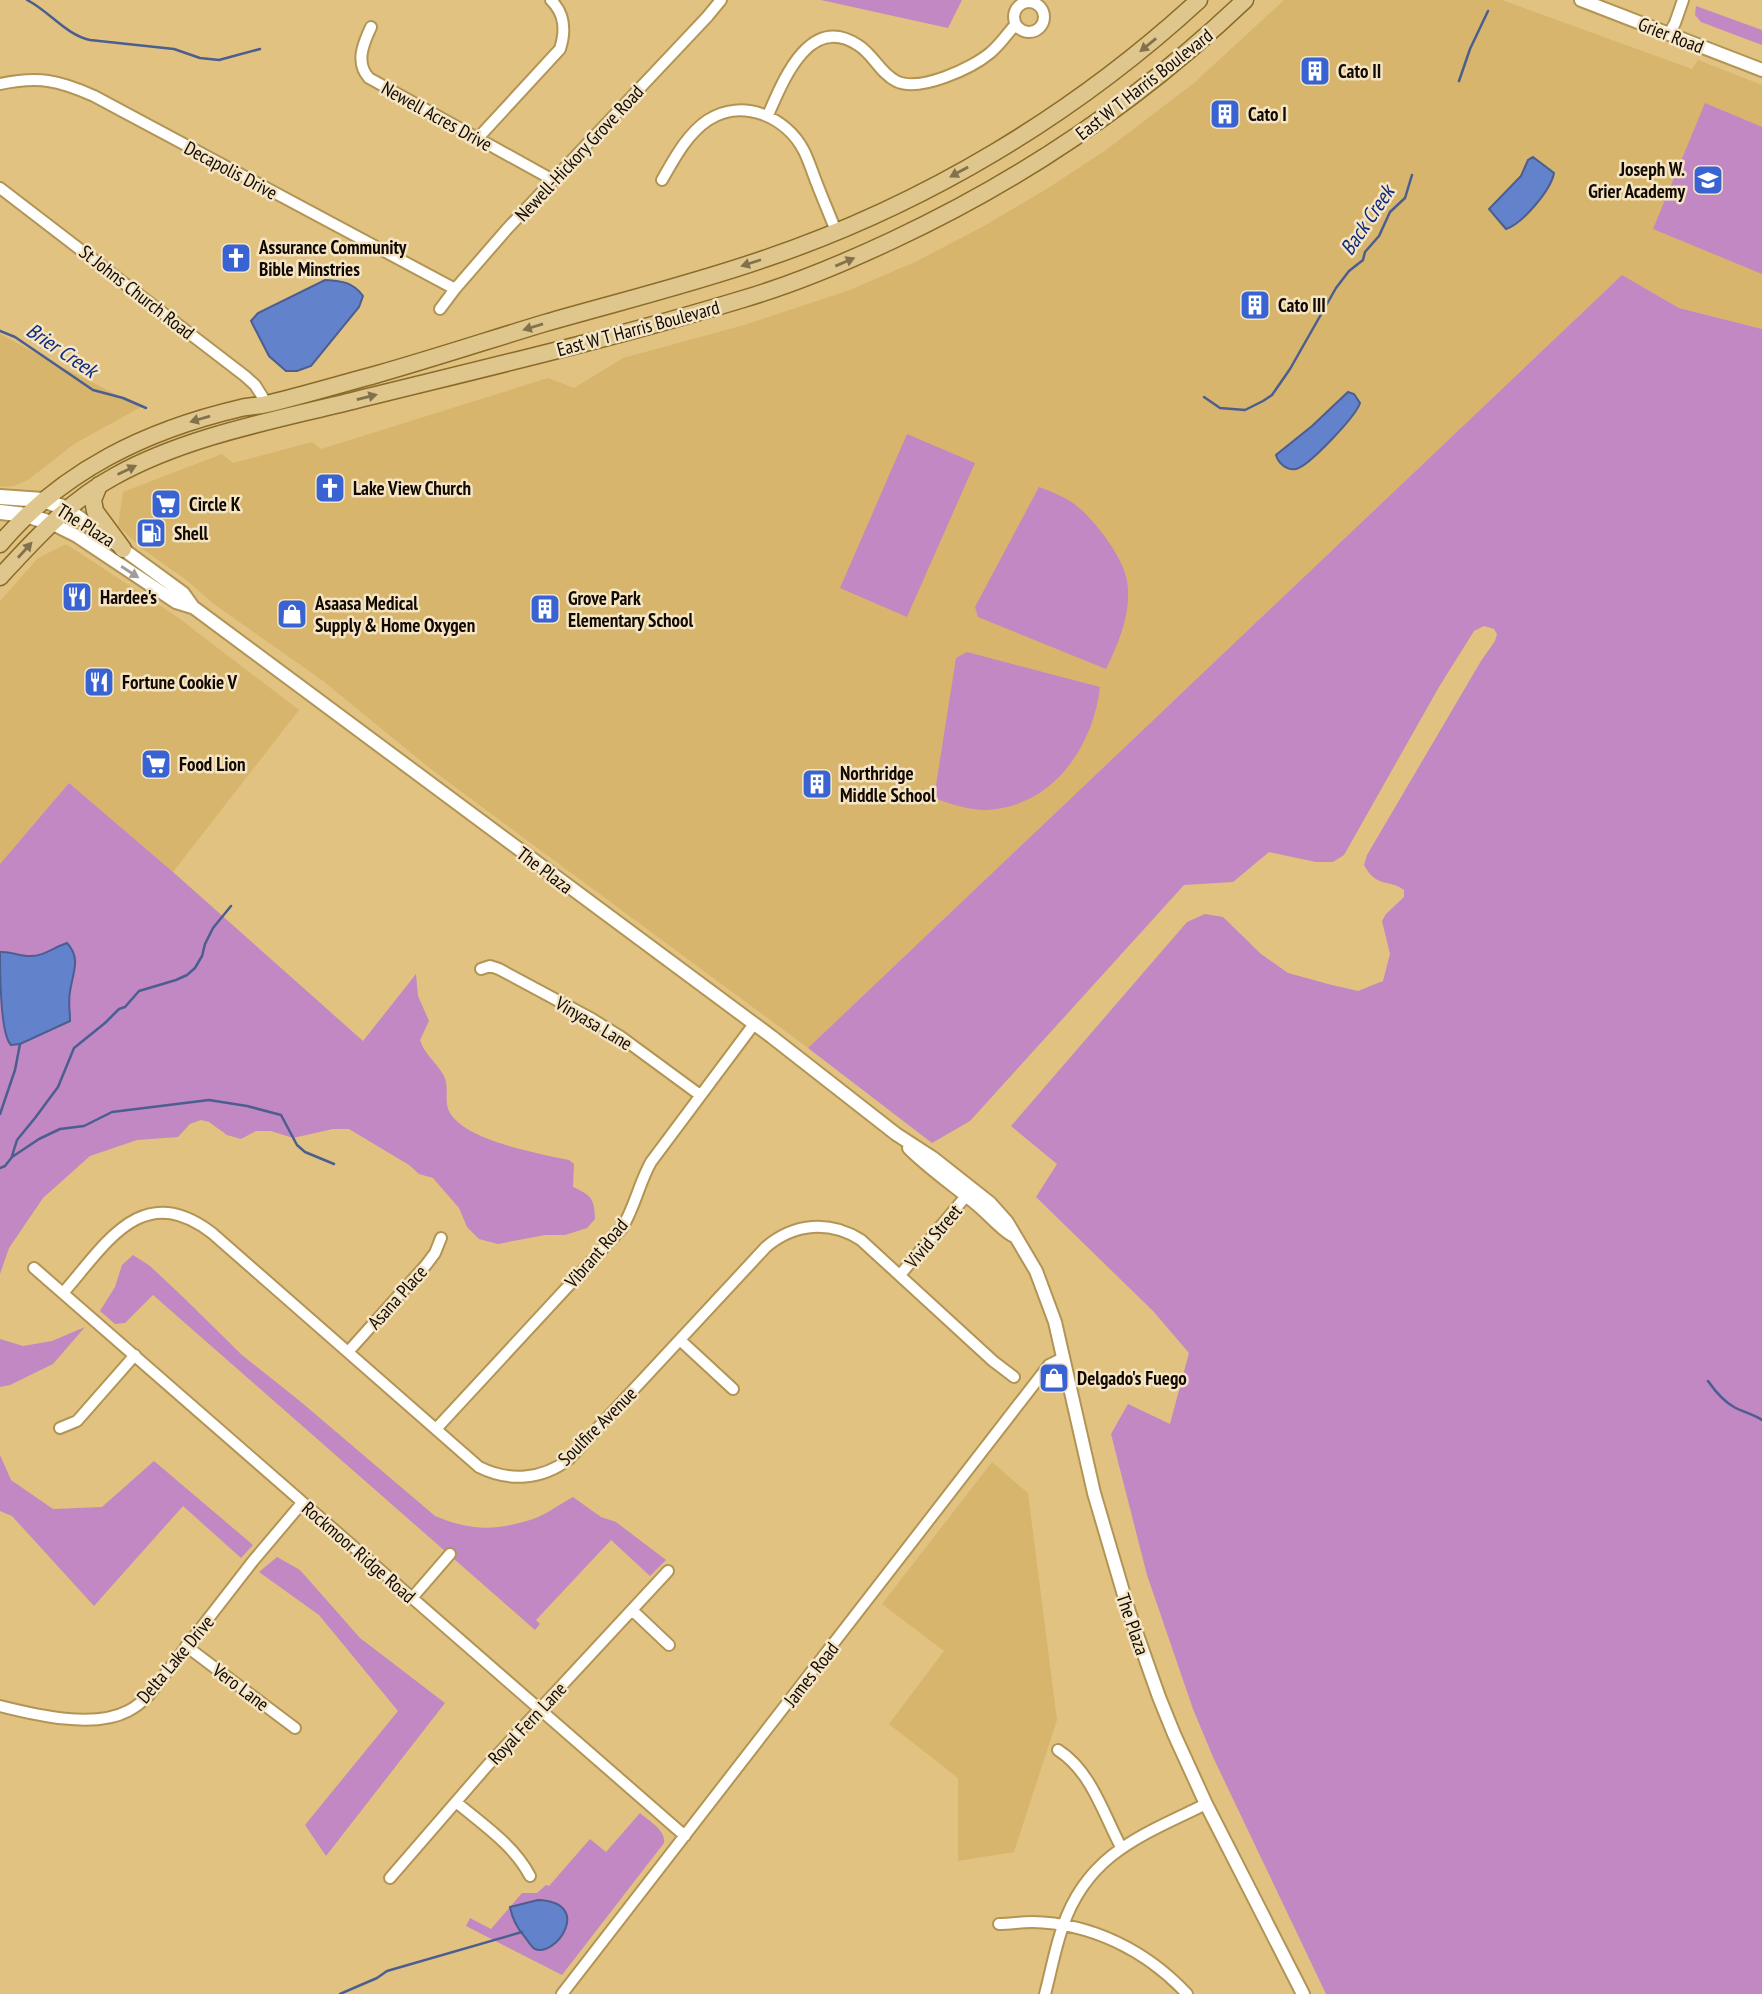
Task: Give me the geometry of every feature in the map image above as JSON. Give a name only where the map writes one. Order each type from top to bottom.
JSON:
[{"type":"main road","name":"East W T Harris Boulevard","points":[[0,544],[26,515],[62,484],[93,464],[142,440],[184,424],[379,373],[723,272],[836,232],[885,210],[948,179],[1027,132],[1097,84],[1199,0]]},
{"type":"main road","name":"East W T Harris Boulevard","points":[[0,577],[51,523],[68,509],[99,485],[149,459],[200,441],[657,324],[786,285],[867,252],[938,219],[1064,146],[1139,93],[1245,0]]},
{"type":"main road","points":[[99,485],[93,500],[95,511],[124,549]]},
{"type":"main road","name":"The Plaza","points":[[0,497],[43,500],[68,509]]},
{"type":"main road","name":"The Plaza","points":[[0,512],[26,515],[51,523]]},
{"type":"street","points":[[478,138],[560,48],[564,38],[563,19],[551,0]]},
{"type":"street","name":"Newell-Hickory Grove Road","points":[[440,309],[454,289],[553,180],[721,0]]},
{"type":"street","name":"Grier Road","points":[[1581,0],[1762,70]]},
{"type":"street","points":[[1669,34],[1683,0]]},
{"type":"street","points":[[768,115],[799,54],[820,40],[835,37],[851,41],[867,52],[889,77],[906,85],[946,76],[991,53],[1015,25]]},
{"type":"street","name":"Newell Acres Drive","points":[[371,27],[361,58],[364,73],[375,83],[553,180]]},
{"type":"street","name":"Decapolis Drive","points":[[0,84],[24,79],[47,80],[67,84],[94,96],[454,289]]},
{"type":"street","points":[[662,180],[683,146],[708,121],[730,111],[740,110],[768,115],[790,132],[804,151],[836,232]]},
{"type":"street","name":"St Johns Church Road","points":[[0,188],[245,376],[255,385],[267,404]]},
{"type":"street","name":"The Plaza","points":[[68,509],[183,593],[192,607]]},
{"type":"street","name":"The Plaza","points":[[51,523],[77,536],[176,602],[192,607],[754,1024],[896,1135],[933,1158],[973,1189],[1007,1222],[1037,1271],[1044,1288],[1055,1322],[1094,1493],[1129,1612],[1174,1734],[1206,1804],[1303,1994]]},
{"type":"street","name":"Vinyasa Lane","points":[[481,969],[499,969],[592,1019],[700,1095]]},
{"type":"street","name":"Vibrant Road","points":[[436,1429],[622,1228],[632,1211],[651,1162],[754,1024]]},
{"type":"street","name":"The Plaza","points":[[896,1135],[927,1166],[985,1211],[1000,1228],[1015,1237]]},
{"type":"street","name":"Vivid Street","points":[[900,1275],[966,1196]]},
{"type":"street","name":"Soulfire Avenue","points":[[63,1293],[126,1224],[149,1214],[174,1213],[190,1218],[212,1233],[479,1466],[486,1471],[512,1477],[530,1477],[547,1472],[575,1453],[766,1247],[795,1230],[821,1226],[846,1232],[868,1246],[993,1361],[1014,1377]]},
{"type":"street","name":"Asana Place","points":[[348,1352],[431,1259],[441,1238]]},
{"type":"street","name":"Rockmoor Ridge Road","points":[[34,1268],[685,1836]]},
{"type":"street","points":[[680,1340],[733,1389]]},
{"type":"street","points":[[60,1428],[77,1421],[135,1355]]},
{"type":"street","name":"James Road","points":[[562,1994],[1049,1365],[1063,1358]]},
{"type":"street","name":"Delta Lake Drive","points":[[0,1706],[83,1720],[117,1716],[139,1704],[302,1503]]},
{"type":"street","points":[[412,1598],[450,1554]]},
{"type":"street","name":"Royal Fern Lane","points":[[390,1878],[540,1709],[668,1571]]},
{"type":"street","points":[[632,1610],[670,1645]]},
{"type":"street","name":"Vero Lane","points":[[186,1646],[295,1728]]},
{"type":"street","points":[[1058,1750],[1083,1773],[1121,1847]]},
{"type":"street","points":[[456,1802],[514,1853],[530,1876]]},
{"type":"street","points":[[1045,1994],[1063,1926],[1073,1901],[1087,1880],[1121,1847],[1206,1804]]},
{"type":"street","points":[[999,1924],[1033,1922],[1093,1933],[1126,1946],[1155,1964],[1187,1994]]},
{"type":"shaded area","points":[[821,0],[962,0],[948,28]]},
{"type":"shaded area","points":[[1284,0],[1502,0],[1692,69],[1698,60],[1762,85],[1762,329],[1679,308],[1622,275],[808,1048],[432,770],[323,681],[214,604],[185,579],[141,548],[118,526],[123,492],[222,454],[233,463],[312,442],[321,449],[548,378],[574,388],[623,358],[744,325],[850,290],[917,261],[1045,190],[1106,150],[1194,83]]},
{"type":"shaded area","points":[[1696,6],[1762,30],[1762,45],[1701,22],[1695,15]]},
{"type":"shaded area","points":[[1705,103],[1762,127],[1762,274],[1653,229]]},
{"type":"shaded area","points":[[1622,275],[1679,308],[1762,329],[1762,1994],[1326,1994],[1213,1757],[1193,1709],[1147,1575],[1111,1434],[1128,1404],[1170,1424],[1189,1353],[1153,1311],[1036,1197],[1057,1164],[1011,1126],[1187,922],[1205,914],[1223,917],[1261,954],[1288,973],[1358,991],[1383,981],[1390,954],[1382,921],[1404,897],[1404,890],[1373,877],[1364,865],[1367,855],[1495,641],[1497,634],[1494,629],[1484,626],[1474,631],[1439,687],[1344,855],[1333,862],[1316,862],[1269,852],[1233,882],[1184,885],[970,1121],[932,1143],[808,1048]]},
{"type":"shaded area","points":[[0,334],[141,407],[74,444],[28,480],[14,486],[0,487]]},
{"type":"shaded area","points":[[907,434],[975,463],[907,617],[840,588]]},
{"type":"shaded area","points":[[1039,487],[1065,498],[1081,509],[1106,538],[1125,572],[1128,593],[1126,615],[1106,669],[978,617],[975,607]]},
{"type":"shaded area","points":[[66,544],[176,616],[299,710],[173,872],[69,783],[0,864],[0,601],[38,558]]},
{"type":"shaded area","points":[[967,652],[1100,687],[1089,732],[1065,770],[1049,786],[1031,798],[1010,806],[979,810],[934,798],[956,658]]},
{"type":"shaded area","points":[[69,783],[363,1041],[416,974],[418,996],[429,1021],[420,1040],[424,1050],[444,1076],[450,1113],[459,1123],[487,1138],[569,1160],[574,1164],[573,1187],[591,1198],[595,1219],[587,1228],[565,1235],[545,1235],[498,1244],[479,1239],[467,1227],[459,1208],[433,1178],[419,1174],[409,1165],[349,1129],[333,1129],[293,1138],[271,1131],[256,1131],[241,1139],[227,1135],[209,1122],[201,1120],[190,1124],[178,1137],[137,1140],[90,1156],[43,1198],[9,1248],[0,1274],[0,864]]},
{"type":"shaded area","points":[[133,1255],[150,1266],[242,1355],[435,1516],[472,1527],[507,1526],[538,1517],[573,1497],[601,1517],[616,1522],[666,1560],[650,1576],[611,1540],[536,1620],[540,1624],[535,1630],[153,1295],[125,1323],[115,1324],[100,1311],[115,1287],[122,1265]]},
{"type":"shaded area","points":[[85,1327],[53,1364],[10,1385],[0,1387],[0,1339],[23,1346],[52,1341]]},
{"type":"shaded area","points":[[0,1455],[11,1480],[53,1509],[102,1507],[154,1461],[253,1545],[241,1558],[183,1506],[94,1606],[12,1516],[0,1511]]},
{"type":"shaded area","points":[[992,1462],[1028,1493],[1057,1720],[1014,1852],[958,1861],[958,1778],[889,1724],[944,1651],[882,1604]]},
{"type":"shaded area","points":[[277,1557],[300,1570],[360,1638],[445,1703],[326,1856],[305,1825],[398,1711],[319,1615],[259,1572]]},
{"type":"shaded area","points":[[640,1813],[660,1830],[664,1843],[562,1975],[466,1926],[470,1918],[491,1929],[522,1893],[537,1893],[546,1885],[549,1886],[590,1839],[606,1852]]},
{"type":"water","points":[[1533,157],[1554,173],[1552,180],[1527,214],[1506,229],[1489,209],[1521,176],[1528,160]]},
{"type":"water","points":[[325,280],[342,282],[355,288],[363,296],[359,307],[311,366],[297,371],[286,371],[269,356],[251,321],[258,313]]},
{"type":"water","points":[[1348,392],[1354,394],[1360,403],[1350,418],[1311,459],[1296,469],[1286,468],[1276,455]]},
{"type":"water","points":[[67,943],[72,949],[75,961],[69,995],[70,1021],[20,1044],[11,1045],[7,1039],[3,1016],[0,952],[34,956]]},
{"type":"water","points":[[538,1900],[555,1903],[564,1910],[567,1919],[560,1938],[543,1950],[535,1949],[531,1945],[517,1926],[510,1907]]},
{"type":"waterway","points":[[27,0],[65,28],[90,40],[174,49],[200,58],[219,60],[260,49]]},
{"type":"waterway","name":"Back Creek","points":[[1459,81],[1488,11]]},
{"type":"waterway","name":"Back Creek","points":[[1204,397],[1220,408],[1245,410],[1272,395],[1290,369],[1336,288],[1349,271],[1363,260],[1365,252],[1379,236],[1390,212],[1405,198],[1412,175]]},
{"type":"waterway","name":"Brier Creek","points":[[0,331],[15,337],[93,390],[146,408]]},
{"type":"waterway","points":[[12,1156],[17,1140],[58,1087],[74,1048],[119,1009],[125,1007],[139,991],[176,980],[195,968],[213,928],[231,906]]},
{"type":"waterway","points":[[0,1114],[15,1070],[20,1044]]},
{"type":"waterway","points":[[0,1168],[39,1139],[60,1129],[84,1126],[112,1112],[209,1100],[281,1115],[297,1145],[305,1152],[334,1164]]},
{"type":"waterway","points":[[1708,1381],[1730,1405],[1762,1420]]},
{"type":"waterway","points":[[340,1994],[387,1971],[522,1932]]},
{"type":"place","name":"Cato II","points":[[1315,71]]},
{"type":"place","name":"Cato I","points":[[1225,114]]},
{"type":"place","name":"Joseph W. Grier Academy","points":[[1708,180]]},
{"type":"place","name":"Assurance Community Bible Minstries","points":[[236,258]]},
{"type":"place","name":"Cato III","points":[[1255,305]]},
{"type":"place","name":"Lake View Church","points":[[330,488]]},
{"type":"place","name":"Circle K","points":[[166,504]]},
{"type":"place","name":"Shell","points":[[151,533]]},
{"type":"place","name":"Hardee's","points":[[77,597]]},
{"type":"place","name":"Grove Park Elementary School","points":[[545,609]]},
{"type":"place","name":"Asaasa Medical Supply & Home Oxygen","points":[[292,614]]},
{"type":"place","name":"Fortune Cookie V","points":[[99,682]]},
{"type":"place","name":"Food Lion","points":[[156,764]]},
{"type":"place","name":"Northridge Middle School","points":[[817,784]]},
{"type":"place","name":"Delgado's Fuego","points":[[1054,1378]]}]
